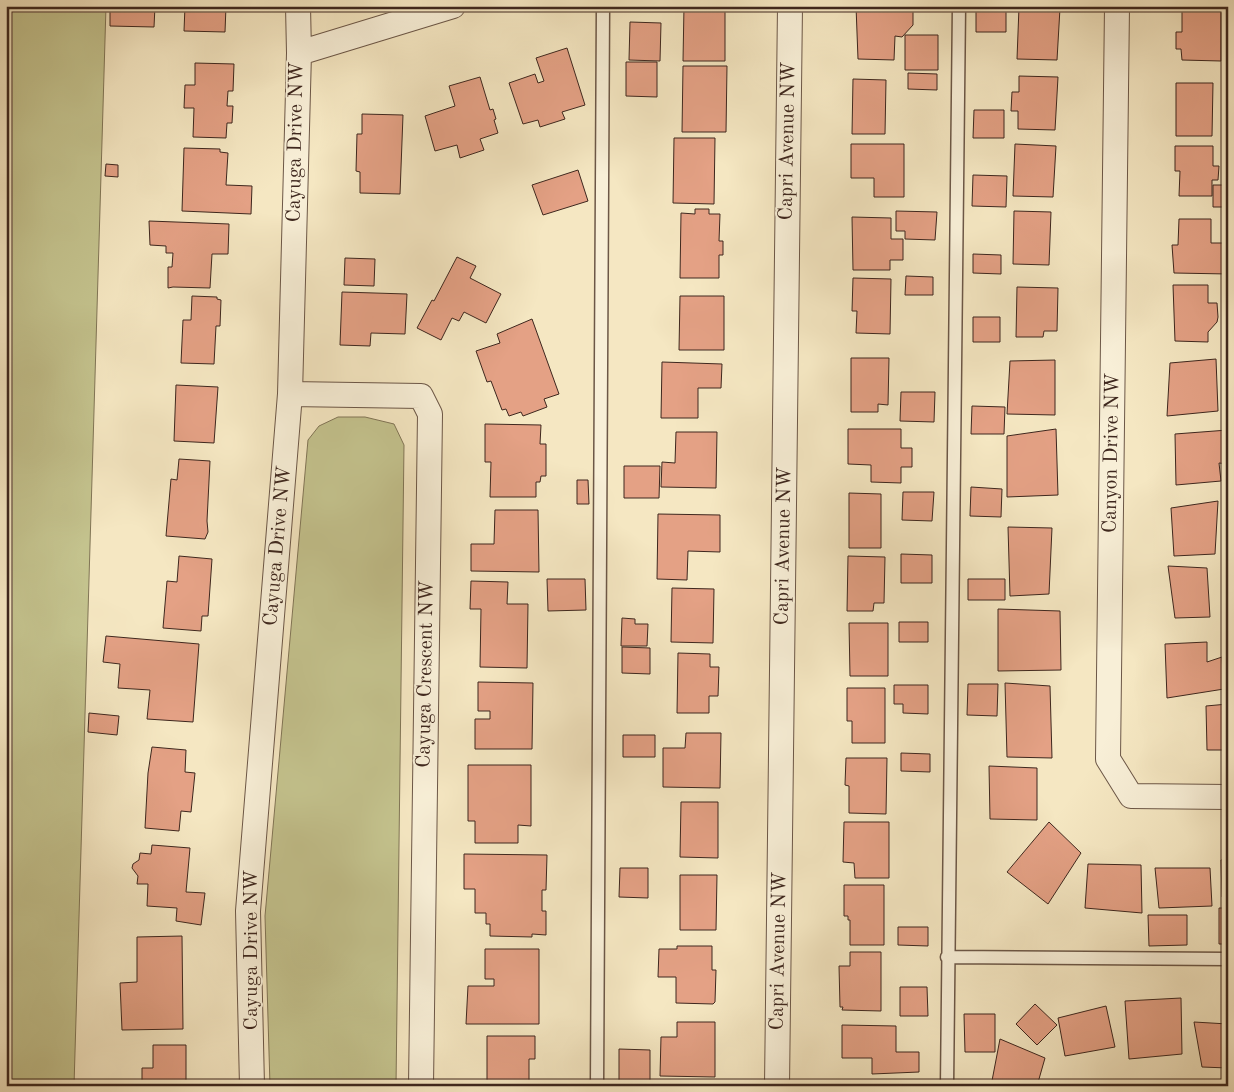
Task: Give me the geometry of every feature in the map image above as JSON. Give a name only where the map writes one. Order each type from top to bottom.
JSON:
[{"type":"street","name":"Cayuga Drive NW","points":[[252,1086],[248,911],[290,394],[299,53],[298,6]]},
{"type":"street","points":[[299,53],[453,6]]},
{"type":"street","name":"Capri Avenue NW","points":[[777,1086],[790,6]]},
{"type":"street","name":"Canyon Drive NW","points":[[1117,6],[1108,759],[1131,796],[1228,797]]},
{"type":"street","name":"Cayuga Crescent NW","points":[[290,394],[421,396],[430,414],[421,1086]]},
{"type":"lane","points":[[597,1086],[603,6]]},
{"type":"lane","points":[[947,1086],[959,6]]},
{"type":"lane","points":[[947,957],[1228,959]]},
{"type":"shaded area","points":[[6,6],[106,6],[74,1086],[6,1086]]},
{"type":"shaded area","points":[[338,417],[365,417],[394,424],[404,445],[396,1086],[270,1086],[265,916],[308,440],[319,426]]},
{"type":"building","points":[[110,6],[155,6],[154,27],[110,26]]},
{"type":"building","points":[[185,6],[226,6],[225,32],[184,31]]},
{"type":"building","points":[[684,6],[725,6],[725,61],[683,61]]},
{"type":"building","points":[[856,6],[895,7],[895,9],[913,10],[913,25],[902,37],[895,36],[894,60],[858,59]]},
{"type":"building","points":[[976,6],[1006,6],[1006,32],[976,32]]},
{"type":"building","points":[[1019,7],[1060,8],[1057,60],[1017,59]]},
{"type":"building","points":[[1182,11],[1221,11],[1221,61],[1182,60],[1181,49],[1176,49],[1176,32],[1182,32]]},
{"type":"building","points":[[630,22],[661,23],[660,61],[629,60]]},
{"type":"building","points":[[905,35],[938,35],[938,70],[905,70]]},
{"type":"building","points":[[567,48],[585,105],[562,112],[565,119],[540,127],[538,120],[523,124],[509,83],[535,74],[538,83],[544,81],[536,58]]},
{"type":"building","points":[[626,62],[657,62],[657,97],[626,96]]},
{"type":"building","points":[[195,63],[234,64],[233,91],[228,91],[227,106],[233,106],[232,123],[227,123],[226,138],[193,137],[194,108],[184,108],[185,85],[195,85]]},
{"type":"building","points":[[683,66],[727,66],[726,132],[682,132]]},
{"type":"building","points":[[908,73],[937,74],[937,90],[908,89]]},
{"type":"building","points":[[1019,76],[1058,77],[1055,130],[1018,129],[1018,111],[1011,111],[1012,92],[1019,92]]},
{"type":"building","points":[[480,77],[490,110],[493,109],[498,133],[480,139],[484,150],[460,158],[457,145],[435,151],[425,116],[455,106],[449,86]]},
{"type":"building","points":[[853,79],[886,80],[885,134],[852,134]]},
{"type":"building","points":[[1176,83],[1213,83],[1212,136],[1176,136]]},
{"type":"building","points":[[974,110],[1004,110],[1004,138],[973,138]]},
{"type":"building","points":[[362,114],[403,115],[400,194],[360,193],[360,172],[356,171],[357,134],[362,134]]},
{"type":"building","points":[[674,138],[715,138],[714,204],[673,203]]},
{"type":"building","points":[[851,144],[904,144],[904,197],[874,197],[874,178],[851,178]]},
{"type":"building","points":[[1015,144],[1056,146],[1053,197],[1013,196]]},
{"type":"building","points":[[1175,146],[1213,146],[1213,166],[1219,166],[1218,180],[1212,180],[1212,196],[1179,196],[1180,171],[1175,171]]},
{"type":"building","points":[[184,148],[220,149],[220,152],[228,153],[226,185],[252,186],[251,214],[182,211]]},
{"type":"building","points":[[106,164],[118,165],[118,177],[105,176]]},
{"type":"building","points":[[578,170],[588,201],[543,215],[532,185]]},
{"type":"building","points":[[973,175],[1007,176],[1006,207],[972,206]]},
{"type":"building","points":[[1213,185],[1228,185],[1228,207],[1213,207]]},
{"type":"building","points":[[695,209],[709,209],[709,214],[720,214],[719,241],[723,241],[723,255],[719,255],[719,278],[680,278],[681,213],[695,214]]},
{"type":"building","points":[[896,211],[937,212],[935,240],[905,239],[905,231],[896,231]]},
{"type":"building","points":[[1014,211],[1051,212],[1049,265],[1013,264]]},
{"type":"building","points":[[852,217],[891,218],[891,239],[903,239],[903,260],[890,260],[890,270],[853,270]]},
{"type":"building","points":[[1179,219],[1211,219],[1211,243],[1228,243],[1228,274],[1174,273],[1172,245],[1178,245]]},
{"type":"building","points":[[149,221],[229,224],[228,254],[212,254],[210,288],[168,288],[168,267],[172,267],[173,253],[166,253],[166,246],[150,245]]},
{"type":"building","points":[[973,254],[1001,255],[1001,274],[973,273]]},
{"type":"building","points":[[457,257],[476,266],[470,278],[501,294],[486,323],[464,312],[459,321],[452,318],[441,340],[417,328],[432,300],[434,301]]},
{"type":"building","points":[[345,258],[375,259],[374,286],[344,285]]},
{"type":"building","points":[[906,276],[933,277],[933,295],[905,295]]},
{"type":"building","points":[[853,278],[891,279],[890,334],[856,333],[857,311],[852,311]]},
{"type":"building","points":[[1173,285],[1208,285],[1208,303],[1217,303],[1218,317],[1217,322],[1208,332],[1208,342],[1175,341]]},
{"type":"building","points":[[1017,287],[1058,288],[1057,331],[1044,331],[1043,337],[1016,337]]},
{"type":"building","points":[[342,292],[407,294],[405,334],[371,333],[370,346],[340,345]]},
{"type":"building","points":[[192,296],[217,297],[217,299],[221,300],[220,326],[216,326],[214,364],[181,363],[183,320],[191,320]]},
{"type":"building","points":[[680,296],[724,296],[724,350],[679,350]]},
{"type":"building","points":[[973,317],[1000,317],[1000,342],[973,342]]},
{"type":"building","points":[[532,319],[559,394],[544,399],[547,407],[523,416],[521,412],[509,416],[506,409],[502,410],[491,381],[487,382],[476,351],[500,343],[497,334]]},
{"type":"building","points":[[851,358],[889,358],[888,405],[878,404],[878,412],[851,412]]},
{"type":"building","points":[[1216,359],[1218,411],[1167,416],[1170,363]]},
{"type":"building","points":[[1055,360],[1055,415],[1007,414],[1010,361]]},
{"type":"building","points":[[662,362],[722,364],[721,388],[698,388],[698,418],[661,418]]},
{"type":"building","points":[[176,385],[218,387],[214,443],[174,441]]},
{"type":"building","points":[[901,392],[935,392],[934,422],[900,421]]},
{"type":"building","points":[[972,406],[1005,407],[1004,434],[971,434]]},
{"type":"building","points":[[485,424],[541,425],[540,444],[546,444],[546,476],[541,476],[540,482],[536,482],[536,497],[490,497],[491,462],[485,462]]},
{"type":"building","points":[[848,429],[901,429],[901,448],[912,448],[912,467],[901,467],[901,483],[871,482],[871,465],[848,464]]},
{"type":"building","points":[[1056,429],[1058,495],[1007,497],[1007,436]]},
{"type":"building","points":[[1228,430],[1228,464],[1219,463],[1221,481],[1176,485],[1175,434]]},
{"type":"building","points":[[676,432],[717,432],[716,488],[661,487],[662,462],[675,463]]},
{"type":"building","points":[[179,459],[210,461],[208,532],[205,539],[166,536],[171,479],[177,480]]},
{"type":"building","points":[[624,466],[660,466],[659,498],[624,498]]},
{"type":"building","points":[[577,480],[588,480],[589,504],[577,504]]},
{"type":"building","points":[[971,487],[1002,489],[1001,517],[970,516]]},
{"type":"building","points":[[903,492],[934,492],[932,521],[902,520]]},
{"type":"building","points":[[849,493],[881,494],[881,548],[849,548]]},
{"type":"building","points":[[1224,493],[1228,493],[1228,513],[1224,513]]},
{"type":"building","points":[[1218,501],[1215,554],[1174,556],[1171,508]]},
{"type":"building","points":[[495,510],[538,510],[539,572],[471,571],[471,544],[494,544]]},
{"type":"building","points":[[658,514],[720,515],[720,552],[688,551],[687,580],[657,579]]},
{"type":"building","points":[[1008,527],[1052,528],[1049,594],[1010,596]]},
{"type":"building","points":[[901,554],[932,555],[932,583],[901,583]]},
{"type":"building","points":[[179,556],[212,559],[208,616],[202,616],[201,631],[163,628],[167,581],[177,582]]},
{"type":"building","points":[[848,556],[885,557],[884,603],[874,603],[873,611],[847,611]]},
{"type":"building","points":[[1168,566],[1207,568],[1210,617],[1175,618]]},
{"type":"building","points":[[547,579],[585,579],[586,610],[548,611]]},
{"type":"building","points":[[968,579],[1005,579],[1005,600],[968,600]]},
{"type":"building","points":[[471,581],[508,582],[507,604],[528,604],[527,668],[480,667],[481,609],[470,609]]},
{"type":"building","points":[[672,588],[714,589],[713,643],[671,642]]},
{"type":"building","points":[[998,609],[1060,611],[1061,670],[998,671]]},
{"type":"building","points":[[622,618],[635,619],[635,624],[648,624],[647,646],[621,646]]},
{"type":"building","points":[[899,622],[928,622],[928,642],[899,642]]},
{"type":"building","points":[[849,623],[888,623],[888,676],[850,676]]},
{"type":"building","points":[[106,636],[199,644],[193,722],[147,719],[150,690],[118,688],[120,664],[103,662]]},
{"type":"building","points":[[1207,642],[1207,662],[1222,657],[1224,689],[1167,698],[1165,644]]},
{"type":"building","points":[[622,647],[650,648],[650,674],[622,673]]},
{"type":"building","points":[[678,653],[710,654],[710,667],[719,667],[718,696],[709,696],[709,713],[677,713]]},
{"type":"building","points":[[478,682],[533,683],[532,749],[475,749],[475,719],[490,719],[490,711],[478,711]]},
{"type":"building","points":[[1005,683],[1050,686],[1052,758],[1007,757]]},
{"type":"building","points":[[968,684],[998,684],[997,716],[967,715]]},
{"type":"building","points":[[894,685],[928,685],[928,714],[903,713],[903,704],[894,704]]},
{"type":"building","points":[[847,688],[885,688],[885,743],[852,743],[852,721],[847,721]]},
{"type":"building","points":[[1228,704],[1228,750],[1207,750],[1206,706]]},
{"type":"building","points":[[89,713],[119,716],[117,735],[88,732]]},
{"type":"building","points":[[686,733],[721,733],[720,788],[663,787],[663,748],[685,748]]},
{"type":"building","points":[[623,735],[655,735],[655,757],[623,757]]},
{"type":"building","points":[[152,747],[186,750],[185,772],[195,773],[191,812],[181,811],[179,831],[145,828],[148,773]]},
{"type":"building","points":[[901,753],[930,754],[930,772],[901,771]]},
{"type":"building","points":[[846,758],[887,758],[886,814],[849,813],[849,786],[845,785]]},
{"type":"building","points":[[468,765],[531,765],[531,826],[518,825],[518,843],[475,843],[475,821],[468,821]]},
{"type":"building","points":[[989,766],[1037,768],[1037,820],[990,819]]},
{"type":"building","points":[[681,802],[718,802],[718,858],[680,857]]},
{"type":"building","points":[[844,822],[889,822],[889,878],[855,878],[854,863],[843,862]]},
{"type":"building","points":[[1049,822],[1081,853],[1048,904],[1007,872]]},
{"type":"building","points":[[152,845],[190,848],[186,892],[205,893],[201,925],[176,921],[177,908],[147,906],[148,884],[137,884],[138,876],[132,868],[133,864],[139,860],[140,853],[151,854]]},
{"type":"building","points":[[464,854],[547,855],[546,890],[542,890],[542,911],[546,911],[546,935],[532,934],[532,937],[490,936],[490,924],[486,924],[486,913],[475,913],[475,889],[464,889]]},
{"type":"building","points":[[1228,859],[1228,897],[1222,897],[1221,860]]},
{"type":"building","points":[[1088,864],[1141,865],[1142,913],[1085,908]]},
{"type":"building","points":[[620,868],[648,868],[648,898],[619,897]]},
{"type":"building","points":[[1155,868],[1210,868],[1212,906],[1159,908]]},
{"type":"building","points":[[680,875],[717,875],[716,930],[680,930]]},
{"type":"building","points":[[844,885],[884,885],[884,945],[850,945],[850,920],[848,920],[848,916],[844,916]]},
{"type":"building","points":[[1219,908],[1228,908],[1228,944],[1219,944]]},
{"type":"building","points":[[1148,915],[1187,915],[1187,945],[1149,946]]},
{"type":"building","points":[[898,927],[928,927],[928,946],[898,945]]},
{"type":"building","points":[[182,936],[183,1029],[122,1030],[120,983],[137,982],[137,937]]},
{"type":"building","points":[[677,946],[712,946],[712,970],[716,970],[715,1002],[713,1004],[676,1003],[676,977],[658,977],[659,949],[677,949]]},
{"type":"building","points":[[485,949],[539,949],[539,1024],[466,1024],[468,986],[494,986],[494,979],[485,979]]},
{"type":"building","points":[[850,952],[881,952],[881,1011],[842,1010],[843,1007],[840,1007],[839,966],[850,966]]},
{"type":"building","points":[[900,987],[927,987],[928,1016],[900,1016]]},
{"type":"building","points":[[1181,998],[1182,1054],[1129,1059],[1125,1001]]},
{"type":"building","points":[[1035,1004],[1057,1025],[1037,1045],[1016,1024]]},
{"type":"building","points":[[1106,1006],[1115,1047],[1065,1056],[1058,1018]]},
{"type":"building","points":[[964,1014],[995,1014],[995,1052],[965,1052]]},
{"type":"building","points":[[677,1022],[715,1022],[715,1077],[660,1076],[661,1037],[677,1037]]},
{"type":"building","points":[[1194,1022],[1228,1024],[1228,1068],[1202,1067]]},
{"type":"building","points":[[842,1025],[896,1026],[896,1052],[919,1052],[919,1072],[872,1074],[872,1058],[842,1058]]},
{"type":"building","points":[[487,1036],[535,1036],[535,1059],[529,1059],[529,1086],[487,1086]]},
{"type":"building","points":[[1000,1039],[1045,1058],[1037,1086],[991,1086]]},
{"type":"building","points":[[153,1045],[186,1045],[186,1086],[142,1086],[142,1068],[153,1068]]},
{"type":"building","points":[[619,1049],[650,1050],[650,1083],[619,1082]]}]
